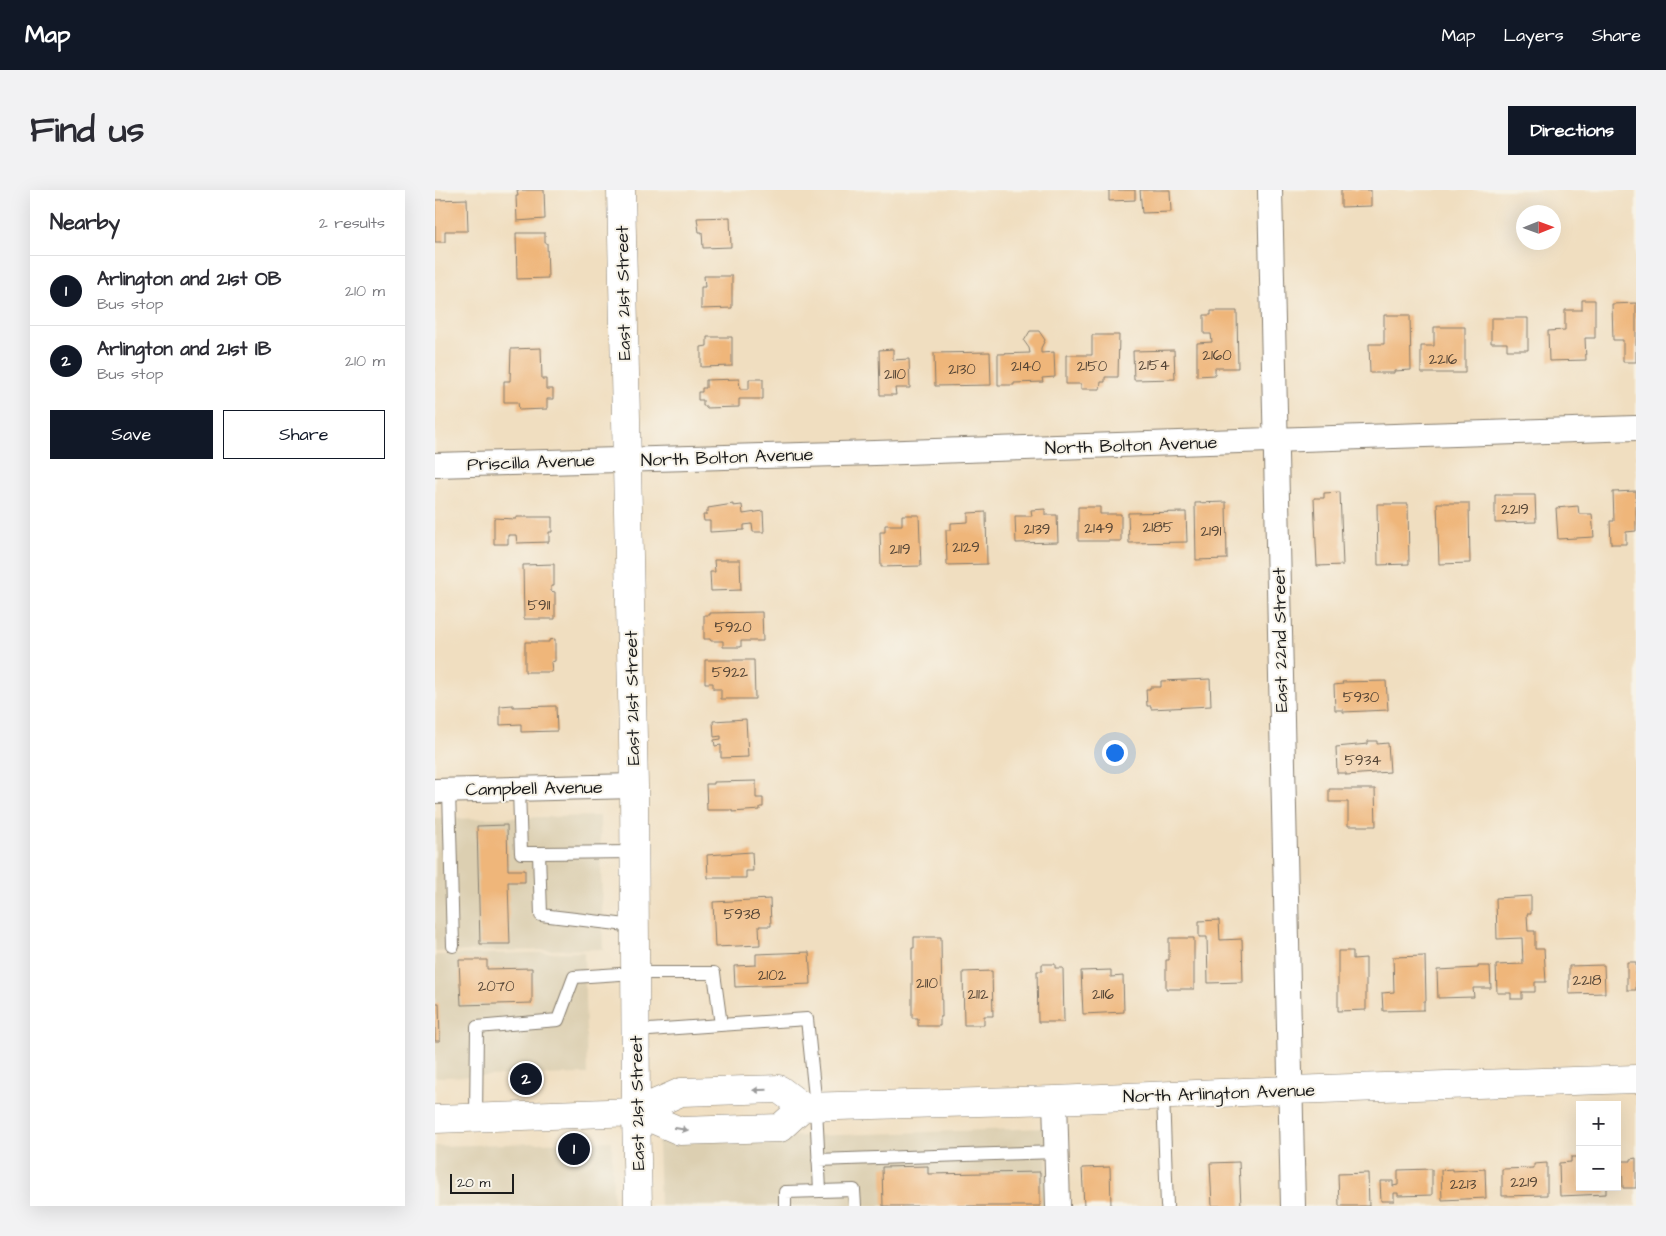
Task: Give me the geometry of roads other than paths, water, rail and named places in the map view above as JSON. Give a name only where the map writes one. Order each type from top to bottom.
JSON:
[{"type":"main road","name":"East 21st Street","points":[[621,190],[634,786],[638,1206]]},
{"type":"main road","name":"North Arlington Avenue","points":[[809,1107],[1636,1079]]},
{"type":"main road","points":[[435,1119],[636,1112],[681,1092],[779,1089],[809,1107],[780,1128],[680,1131],[636,1112]]},
{"type":"street","name":"East 22nd Street","points":[[1270,190],[1293,1206]]},
{"type":"street","name":"North Bolton Avenue","points":[[627,460],[1636,428]]},
{"type":"street","name":"Priscilla Avenue","points":[[435,465],[627,460]]},
{"type":"street","name":"Campbell Avenue","points":[[442,791],[634,786]]},
{"type":"street","points":[[1055,1100],[1059,1206]]},
{"type":"lane","points":[[519,789],[521,853],[634,852]]},
{"type":"lane","points":[[442,791],[453,946]]},
{"type":"lane","points":[[539,853],[541,915],[635,926]]},
{"type":"lane","points":[[476,1117],[477,1027],[558,1020],[574,977],[635,973],[714,973],[721,1025]]},
{"type":"lane","points":[[635,1031],[807,1019],[809,1107],[818,1160],[820,1191]]},
{"type":"lane","points":[[1163,1095],[1167,1206]]},
{"type":"lane","points":[[818,1160],[1057,1152]]},
{"type":"lane","points":[[785,1206],[785,1192],[854,1190],[855,1206]]},
{"type":"place","name":"Arlington and 21st IB","points":[[526,1079]]},
{"type":"place","name":"Arlington and 21st OB","points":[[574,1149]]}]
